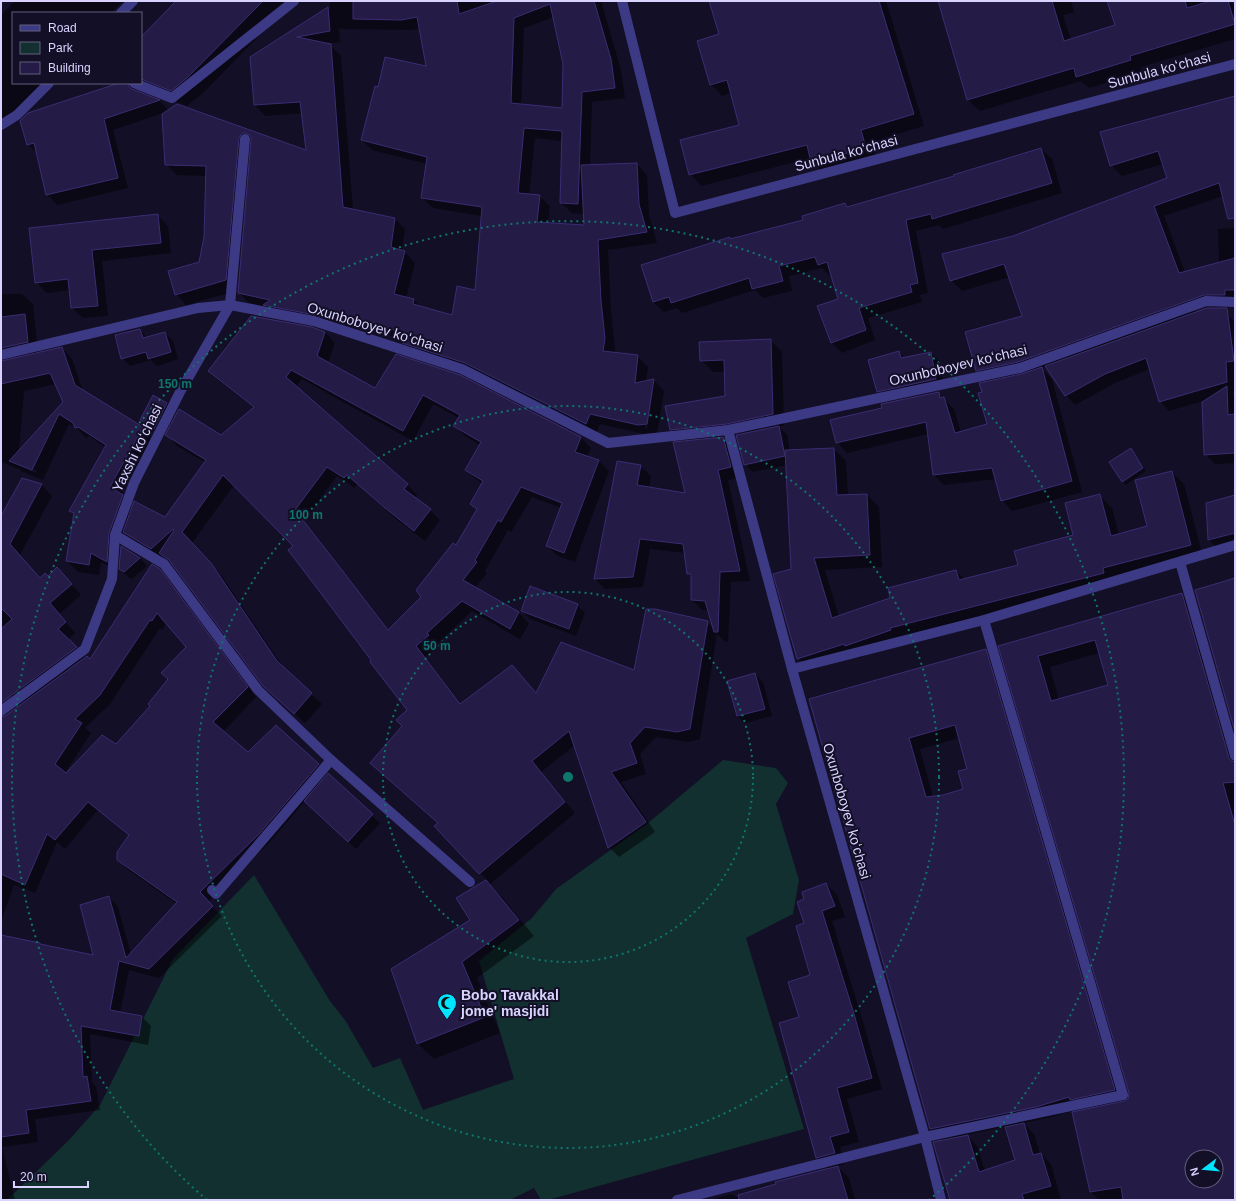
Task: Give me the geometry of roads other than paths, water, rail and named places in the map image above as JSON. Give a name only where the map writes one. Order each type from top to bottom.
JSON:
[{"type":"street","points":[[122,12],[133,1]]},
{"type":"street","points":[[137,84],[172,98],[294,1]]},
{"type":"street","name":"Sunbula koʻchasi","points":[[622,1],[675,213],[1235,64]]},
{"type":"street","points":[[1,125],[17,115],[48,84]]},
{"type":"street","name":"Yaxshi koʻchasi","points":[[1,710],[85,649],[112,579],[115,535],[134,483],[180,392],[230,305],[245,139]]},
{"type":"street","name":"Oxunboboyev koʻchasi","points":[[1,355],[198,308],[230,305],[314,321],[462,369],[608,443],[728,430],[1020,368],[1206,301],[1235,302]]},
{"type":"street","name":"Oxunboboyev koʻchasi","points":[[728,430],[792,669],[925,1138],[941,1200]]},
{"type":"street","points":[[115,535],[164,564],[258,690],[331,760],[470,882]]},
{"type":"street","points":[[792,669],[984,620],[1235,545]]},
{"type":"street","points":[[1180,562],[1235,756]]},
{"type":"street","points":[[677,1200],[925,1138],[1123,1096],[984,620]]},
{"type":"street","points":[[212,890],[216,894],[331,760]]},
{"type":"place","name":"Bobo Tavakkal jome' masjidi","points":[[447,1020]]}]
